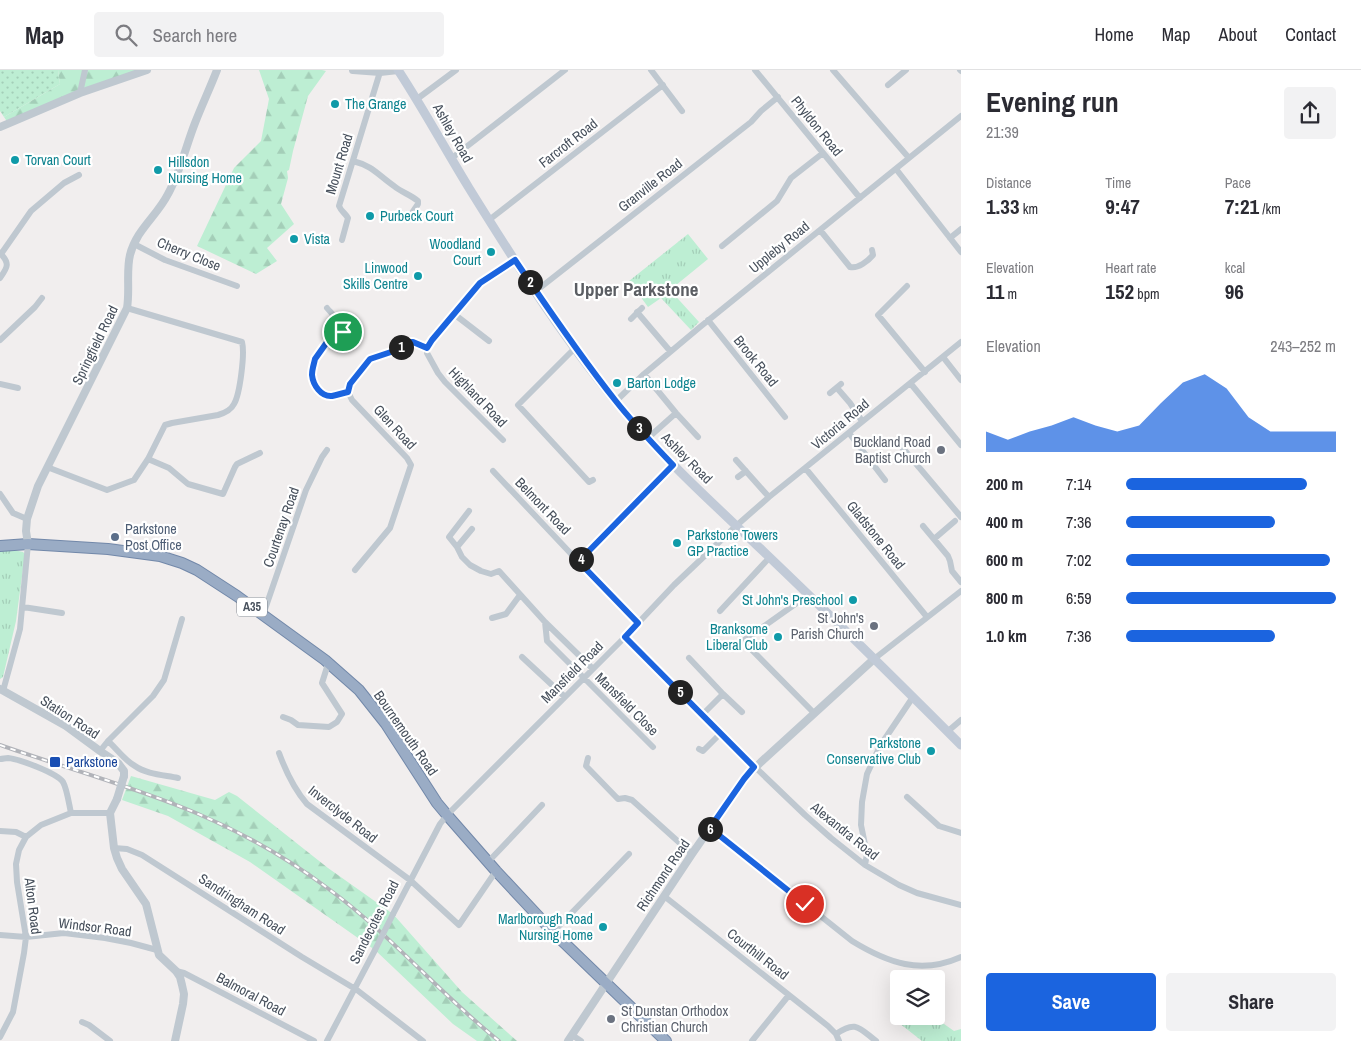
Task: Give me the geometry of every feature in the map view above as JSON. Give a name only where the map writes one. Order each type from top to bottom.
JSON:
[{"type":"highway","name":"Bournemouth Road","points":[[28,544],[108,549],[172,559],[196,570],[237,596],[328,664],[359,690],[373,707],[437,803],[496,871],[553,932],[666,1041]]},
{"type":"highway","name":"A35","points":[[0,546],[28,544]]},
{"type":"main road","name":"Ashley Road","points":[[398,70],[417,98],[489,220],[536,292],[575,348],[616,401],[673,465],[770,557],[961,745]]},
{"type":"street","points":[[80,93],[85,70]]},
{"type":"street","points":[[0,127],[80,93],[147,70]]},
{"type":"street","name":"Springfield Road","points":[[27,519],[38,486],[47,467],[127,308],[129,298],[129,256],[144,225],[167,197],[217,70]]},
{"type":"street","points":[[353,70],[380,72],[398,70]]},
{"type":"street","points":[[417,98],[456,70]]},
{"type":"street","points":[[452,158],[565,70]]},
{"type":"street","points":[[652,70],[682,111]]},
{"type":"street","name":"Phyldon Road","points":[[756,70],[860,198]]},
{"type":"street","points":[[834,70],[909,158]]},
{"type":"street","points":[[888,85],[906,70]]},
{"type":"street","name":"Mount Road","points":[[342,240],[348,218],[340,210],[339,206],[380,72]]},
{"type":"street","name":"Farcroft Road","points":[[489,220],[662,85]]},
{"type":"street","name":"Granville Road","points":[[536,292],[751,122],[778,97]]},
{"type":"street","name":"Uppleby Road","points":[[616,401],[644,374],[708,320],[961,116]]},
{"type":"street","points":[[722,246],[777,201],[791,178],[823,153]]},
{"type":"street","points":[[353,161],[374,169],[395,188],[418,201],[408,219]]},
{"type":"street","points":[[896,169],[961,252]]},
{"type":"street","points":[[0,278],[7,267],[7,263],[0,253],[30,211],[64,183],[79,175]]},
{"type":"street","points":[[950,238],[961,229]]},
{"type":"street","points":[[820,230],[850,268],[857,268],[870,259],[873,255],[872,250]]},
{"type":"street","name":"Cherry Close","points":[[134,244],[166,260],[237,286]]},
{"type":"street","points":[[326,308],[338,322],[340,330],[315,359],[312,369],[313,381],[316,387],[326,396],[332,396],[348,392],[350,384],[370,359],[397,350],[408,342],[413,342],[427,348],[480,283],[515,260]]},
{"type":"street","points":[[907,286],[878,315],[925,372]]},
{"type":"street","points":[[0,340],[42,298]]},
{"type":"street","points":[[47,467],[106,490],[134,480],[148,459],[165,426],[172,423],[218,415],[232,407],[238,394],[242,372],[243,343],[239,340],[127,308]]},
{"type":"street","points":[[630,319],[640,310],[670,352]]},
{"type":"street","points":[[454,314],[489,341]]},
{"type":"street","name":"Brook Road","points":[[708,320],[785,417]]},
{"type":"street","name":"Victoria Road","points":[[736,526],[769,497],[961,342]]},
{"type":"street","name":"Highland Road","points":[[427,348],[429,358],[445,382],[503,440]]},
{"type":"street","points":[[575,348],[516,406],[589,483]]},
{"type":"street","points":[[943,357],[961,380]]},
{"type":"street","points":[[644,374],[698,438]]},
{"type":"street","points":[[0,384],[18,388]]},
{"type":"street","points":[[910,384],[961,445]]},
{"type":"street","points":[[830,393],[839,386],[862,421]]},
{"type":"street","name":"Glen Road","points":[[348,392],[352,400],[407,458],[411,465],[390,528],[355,570]]},
{"type":"street","points":[[648,438],[676,414]]},
{"type":"street","points":[[849,433],[884,476]]},
{"type":"street","points":[[901,446],[958,519],[934,539]]},
{"type":"street","name":"Courtenay Road","points":[[263,615],[306,490],[327,450]]},
{"type":"street","points":[[222,503],[223,494],[234,467],[260,453]]},
{"type":"street","points":[[148,459],[169,468],[188,484],[223,494]]},
{"type":"street","points":[[736,460],[769,497]]},
{"type":"street","points":[[580,562],[673,465]]},
{"type":"street","name":"Gladstone Road","points":[[806,469],[927,617]]},
{"type":"street","name":"Belmont Road","points":[[493,471],[638,623]]},
{"type":"street","points":[[738,477],[746,471]]},
{"type":"street","points":[[0,494],[13,513],[27,519],[28,544],[20,629],[2,690]]},
{"type":"street","points":[[469,512],[449,537],[462,557],[470,565],[481,571],[491,574],[499,571],[545,622],[593,669]]},
{"type":"street","name":"Mansfield Road","points":[[447,815],[625,637],[674,585],[736,526]]},
{"type":"street","points":[[923,526],[948,556],[952,571],[961,582]]},
{"type":"street","points":[[457,547],[472,530]]},
{"type":"street","points":[[720,611],[770,557]]},
{"type":"street","points":[[874,659],[961,591]]},
{"type":"street","points":[[492,618],[506,614],[520,595]]},
{"type":"street","points":[[808,595],[743,641],[814,713]]},
{"type":"street","points":[[23,607],[62,613]]},
{"type":"street","points":[[100,751],[153,696],[164,680],[182,619]]},
{"type":"street","name":"Mansfield Close","points":[[545,622],[547,641],[653,747]]},
{"type":"street","name":"Alexandra Road","points":[[625,637],[754,767],[805,815],[865,865],[917,894],[961,905]]},
{"type":"street","points":[[522,657],[564,697]]},
{"type":"street","points":[[690,658],[742,712]]},
{"type":"street","name":"Richmond Road","points":[[570,1038],[744,779],[754,767],[874,659]]},
{"type":"street","points":[[283,717],[298,725],[329,727],[337,722],[342,714],[322,683],[328,664]]},
{"type":"street","name":"Station Road","points":[[2,690],[66,726],[118,763],[124,771],[124,776],[117,799],[110,813]]},
{"type":"street","points":[[702,714],[723,694]]},
{"type":"street","points":[[865,865],[867,854],[861,825],[862,802],[867,774],[880,746],[914,697]]},
{"type":"street","points":[[948,732],[961,720]]},
{"type":"street","points":[[699,748],[704,751],[721,733]]},
{"type":"street","points":[[108,741],[136,768],[178,778]]},
{"type":"street","name":"Inverclyde Road","points":[[279,753],[289,779],[297,793],[307,804],[410,880],[459,925],[496,871]]},
{"type":"street","points":[[588,758],[586,766],[618,799],[632,800],[692,854]]},
{"type":"street","points":[[0,759],[17,760],[58,776],[63,782],[71,813]]},
{"type":"street","points":[[907,796],[939,826],[961,833]]},
{"type":"street","points":[[488,862],[542,805]]},
{"type":"street","points":[[0,831],[16,832],[26,837],[41,825],[71,813],[110,813],[114,848],[122,869],[146,904],[157,950],[162,959],[180,977],[184,994],[175,1041]]},
{"type":"street","name":"Sandecotes Road","points":[[327,1041],[410,880],[440,824],[447,815]]},
{"type":"street","points":[[710,828],[852,941],[871,952],[888,960],[909,965],[930,966],[961,957]]},
{"type":"street","name":"Alton Road","points":[[1,1039],[13,1012],[26,937],[16,864],[19,850],[26,837]]},
{"type":"street","name":"Sandringham Road","points":[[114,848],[128,849],[142,855],[357,990],[423,1041]]},
{"type":"street","points":[[553,932],[629,854]]},
{"type":"street","name":"Courthill Road","points":[[664,896],[836,1034]]},
{"type":"street","name":"Windsor Road","points":[[0,934],[26,937],[64,933],[105,938],[157,950]]},
{"type":"street","name":"Balmoral Road","points":[[176,971],[184,973],[314,1041]]},
{"type":"street","points":[[752,1041],[789,995]]},
{"type":"street","points":[[82,1022],[95,1029],[110,1041]]},
{"type":"street","points":[[839,1041],[836,1034],[844,1028],[852,1026],[861,1029],[876,1041]]},
{"type":"street","points":[[570,1038],[581,1041]]},
{"type":"green space","points":[[0,70],[58,70],[60,84],[4,117],[0,111]]},
{"type":"green space","points":[[58,70],[147,70],[8,123],[4,117],[60,84]]},
{"type":"green space","points":[[259,70],[326,71],[308,96],[289,170],[287,171],[288,178],[281,204],[294,224],[267,248],[277,261],[256,274],[197,246],[234,168],[261,141],[269,99]]},
{"type":"green space","points":[[688,234],[708,259],[670,290],[699,322],[691,330],[661,298],[648,307],[629,281]]},
{"type":"green space","points":[[14,550],[25,554],[16,621],[3,677],[0,679],[0,551]]},
{"type":"green space","points":[[131,776],[215,800],[229,792],[237,796],[328,868],[393,914],[462,992],[517,1041],[477,1041],[453,1024],[375,950],[250,862],[168,816],[122,800]]},
{"type":"green space","points":[[902,1025],[945,1025],[954,1031],[961,1029],[961,1041],[922,1041]]},
{"type":"railway","points":[[0,745],[172,803],[231,829],[282,857],[352,907],[395,945],[456,1004],[499,1041]]},
{"type":"place","name":"The Grange","points":[[335,104]]},
{"type":"place","name":"Torvan Court","points":[[15,160]]},
{"type":"place","name":"Hillsdon Nursing Home","points":[[158,170]]},
{"type":"place","name":"Purbeck Court","points":[[370,216]]},
{"type":"place","name":"Vista","points":[[294,239]]},
{"type":"place","name":"Woodland Court","points":[[491,252]]},
{"type":"place","name":"Linwood Skills Centre","points":[[418,276]]},
{"type":"place","name":"Barton Lodge","points":[[617,383]]},
{"type":"place","name":"Buckland Road Baptist Church","points":[[941,450]]},
{"type":"place","name":"Parkstone Post Office","points":[[115,537]]},
{"type":"place","name":"Parkstone Towers GP Practice","points":[[677,543]]},
{"type":"place","name":"St John's Preschool","points":[[853,600]]},
{"type":"place","name":"St John's Parish Church","points":[[874,626]]},
{"type":"place","name":"Branksome Liberal Club","points":[[778,637]]},
{"type":"place","name":"Parkstone Conservative Club","points":[[931,751]]},
{"type":"place","name":"Parkstone","points":[[55,762]]},
{"type":"place","name":"Marlborough Road Nursing Home","points":[[603,927]]},
{"type":"place","name":"St Dunstan Orthodox Christian Church","points":[[611,1019]]},
{"type":"district","name":"Upper Parkstone","points":[[636,289]]},
{"type":"route","points":[[343,332],[337,328],[315,359],[312,374],[313,381],[320,392],[326,396],[348,392],[350,384],[370,359],[397,350],[408,342],[413,342],[427,348],[480,283],[515,260],[596,376],[630,418],[673,465],[580,562],[638,623],[625,637],[754,767],[710,828],[805,904]]}]
